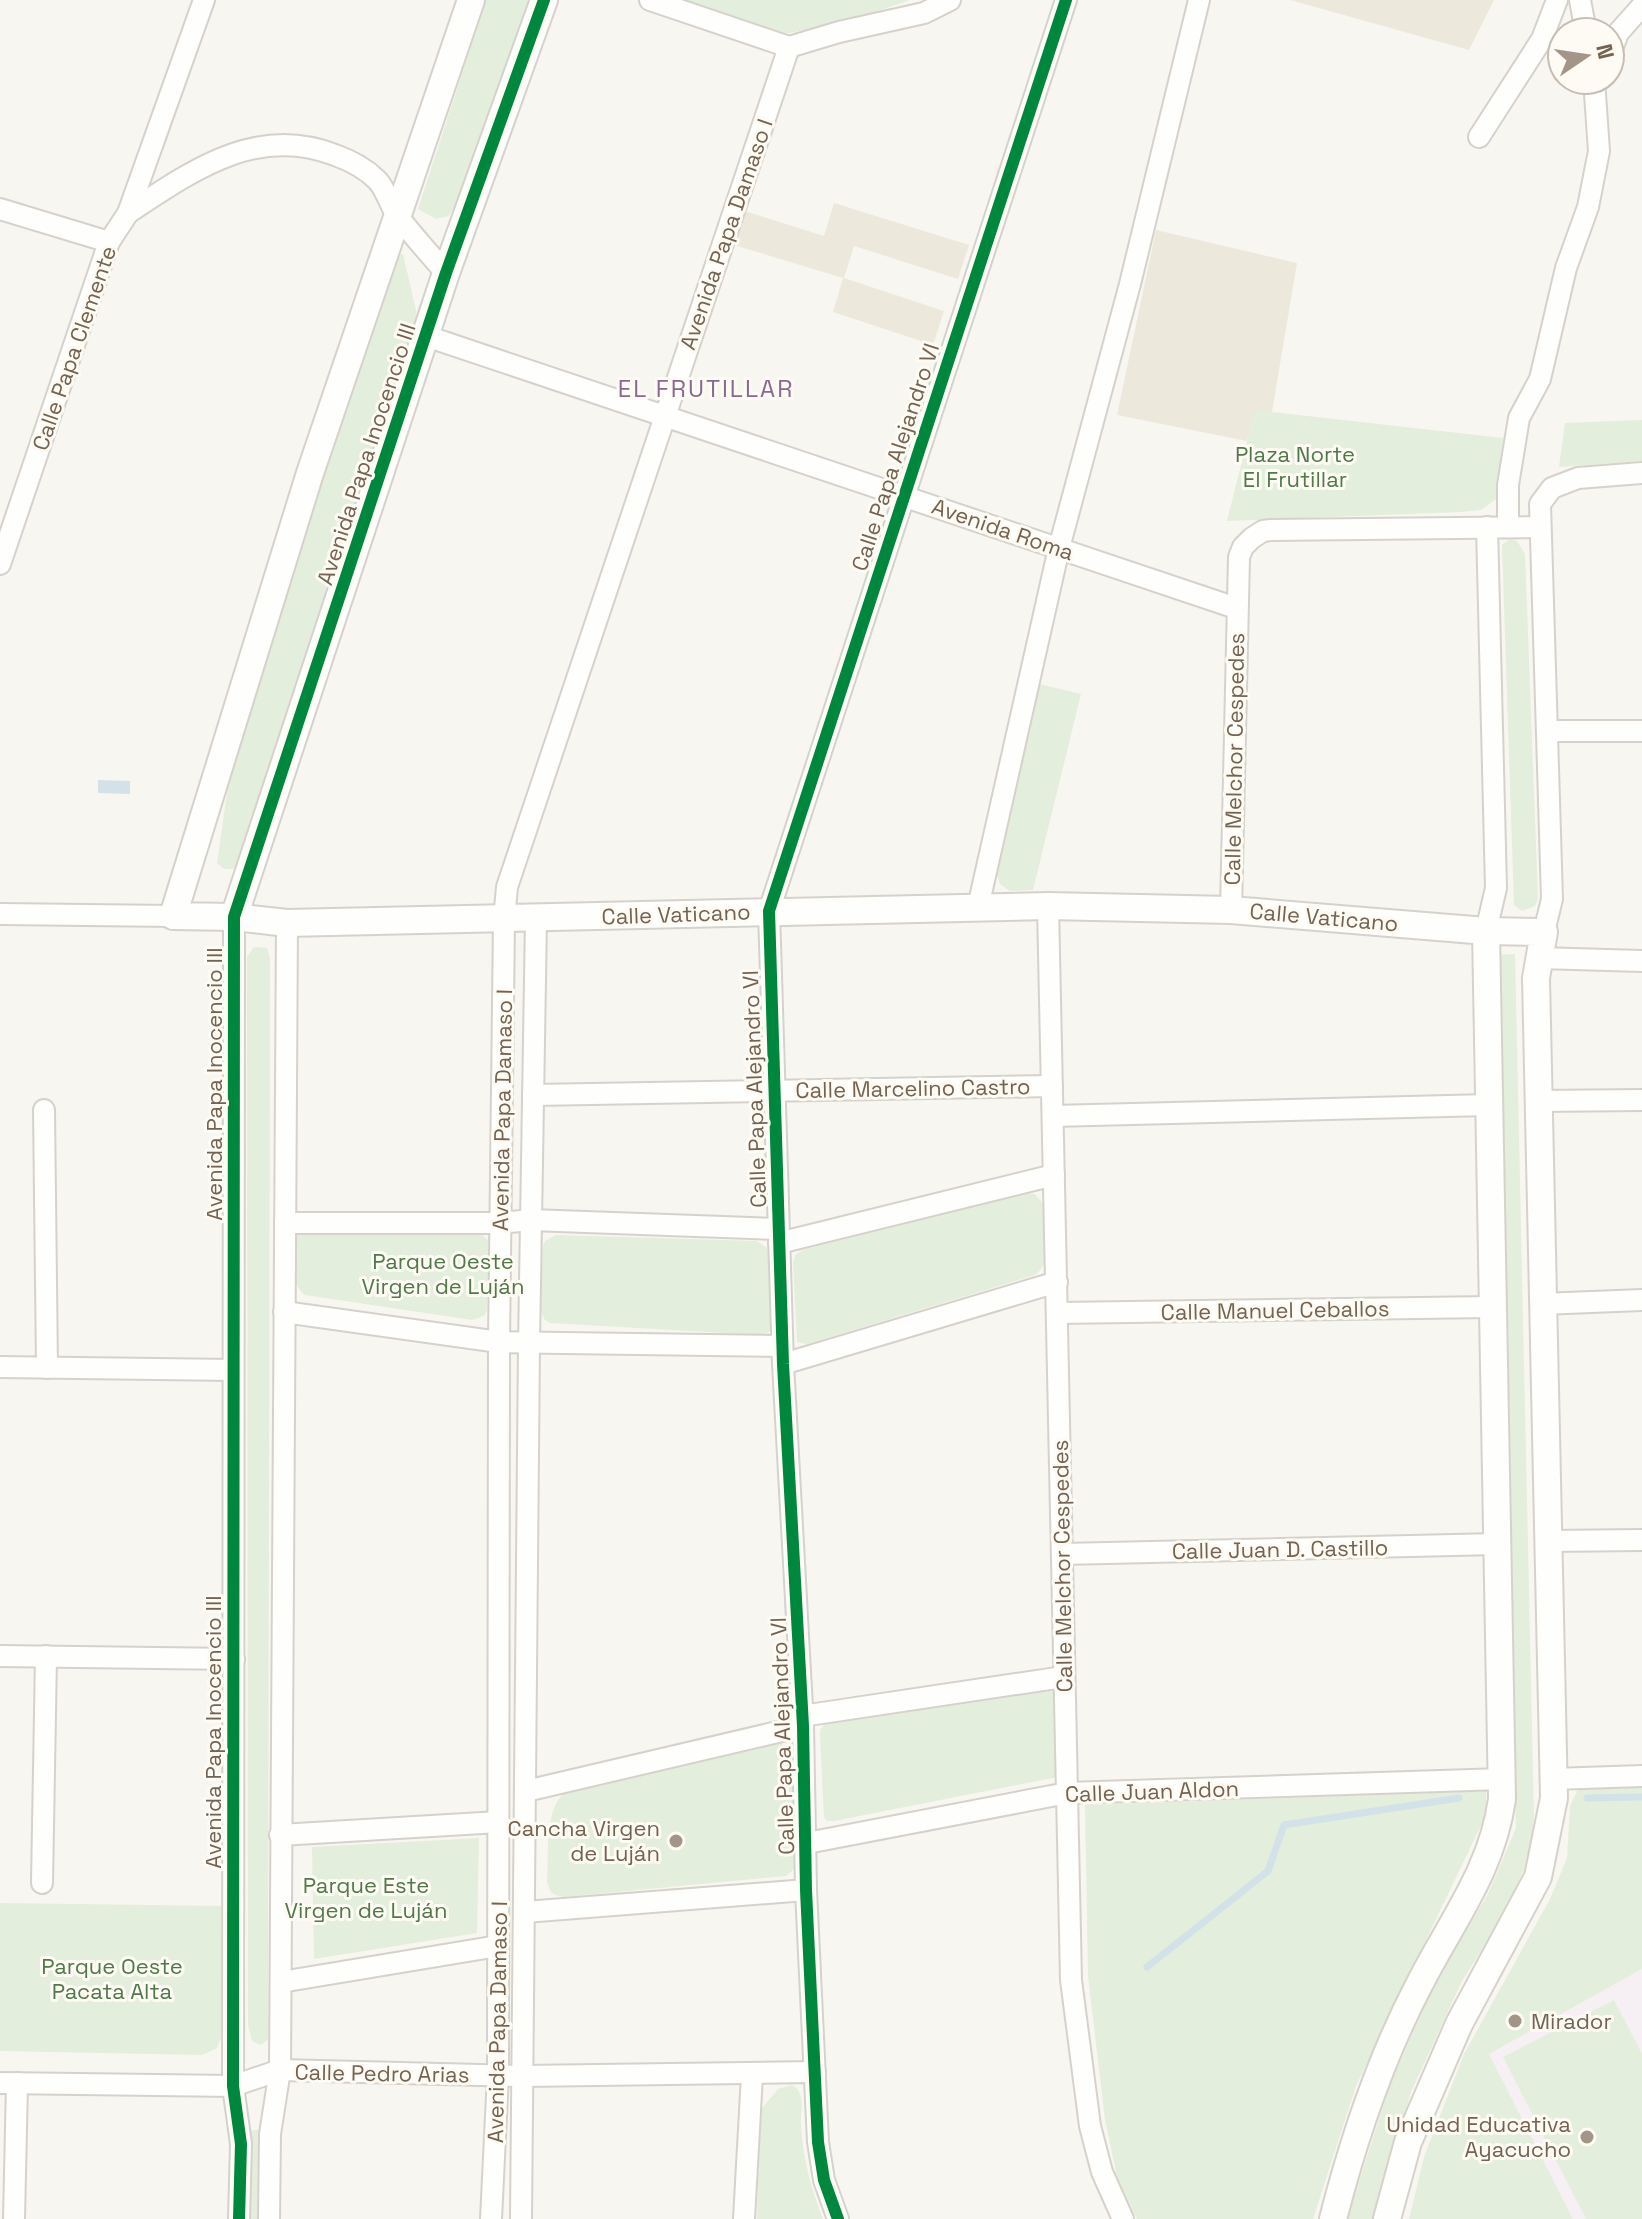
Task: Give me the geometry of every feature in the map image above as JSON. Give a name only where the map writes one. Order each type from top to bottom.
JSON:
[{"type":"street","name":"Calle Papa Clemente","points":[[0,564],[109,242],[128,213],[204,0]]},
{"type":"street","name":"Avenida Papa Inocencio III","points":[[173,916],[310,473],[471,0]]},
{"type":"street","name":"Avenida Papa Inocencio III","points":[[239,2219],[241,2144],[233,2086],[234,917],[446,273],[544,0]]},
{"type":"street","points":[[650,0],[789,47],[924,13],[950,0]]},
{"type":"street","name":"Calle Papa Alejandro VI","points":[[838,2219],[824,2180],[818,2142],[806,1890],[803,1721],[783,1355],[769,911],[1066,0]]},
{"type":"street","points":[[978,907],[1059,548],[1130,284],[1199,0]]},
{"type":"street","points":[[1479,137],[1542,39],[1557,0]]},
{"type":"street","points":[[1626,24],[1642,6]]},
{"type":"street","name":"Avenida Papa Damaso I","points":[[491,2219],[498,2075],[499,1342],[504,920],[507,887],[789,47]]},
{"type":"street","points":[[1508,526],[1508,485],[1519,418],[1540,379],[1566,268],[1588,207],[1599,151],[1597,96]]},
{"type":"street","points":[[128,213],[176,181],[226,156],[272,144],[311,146],[348,160],[377,180],[397,214],[446,273]]},
{"type":"street","points":[[0,209],[109,242]]},
{"type":"street","name":"Avenida Roma","points":[[426,336],[1236,608]]},
{"type":"street","points":[[1387,2219],[1408,2142],[1459,2024],[1538,1877],[1548,1840],[1554,1798],[1536,978],[1552,899],[1540,504],[1552,488],[1578,478],[1642,473]]},
{"type":"street","points":[[1333,2219],[1348,2161],[1378,2074],[1419,1983],[1477,1882],[1498,1830],[1502,1779],[1486,931],[1496,888],[1487,527]]},
{"type":"street","points":[[1236,608],[1239,557],[1243,547],[1263,531],[1539,527]]},
{"type":"street","name":"Calle Melchor Cespedes","points":[[1231,910],[1236,608]]},
{"type":"street","points":[[1549,731],[1642,731]]},
{"type":"street","name":"Calle Vaticano","points":[[0,914],[234,917],[287,923],[1048,906],[1231,910],[1486,931],[1544,932]]},
{"type":"street","name":"Calle Melchor Cespedes","points":[[1048,906],[1071,1980],[1090,2126],[1102,2172],[1123,2219]]},
{"type":"street","name":"Avenida Papa Damaso I","points":[[521,2219],[536,919]]},
{"type":"street","points":[[269,2219],[270,2134],[280,2070],[287,923]]},
{"type":"street","points":[[1539,958],[1642,961]]},
{"type":"street","name":"Calle Marcelino Castro","points":[[533,1095],[1052,1086]]},
{"type":"street","points":[[1537,1101],[1642,1100]]},
{"type":"street","name":"Calle Marcelino Castro","points":[[1053,1116],[1488,1105]]},
{"type":"street","points":[[44,1110],[47,1368]]},
{"type":"street","points":[[285,1223],[501,1223],[531,1220],[779,1236],[1054,1175]]},
{"type":"street","points":[[284,1312],[499,1342],[783,1355],[1057,1282]]},
{"type":"street","points":[[1541,1304],[1642,1300]]},
{"type":"street","name":"Calle Manuel Ceballos","points":[[1058,1313],[1492,1307]]},
{"type":"street","points":[[0,1367],[233,1370]]},
{"type":"street","points":[[1548,1541],[1642,1540]]},
{"type":"street","name":"Calle Juan D. Castillo","points":[[1063,1554],[1497,1544]]},
{"type":"street","points":[[0,1656],[234,1659]]},
{"type":"street","points":[[42,1883],[46,1656]]},
{"type":"street","points":[[526,1791],[803,1721],[1063,1677]]},
{"type":"street","points":[[1553,1779],[1642,1776]]},
{"type":"street","name":"Calle Juan Aldon","points":[[807,1843],[1067,1793],[1502,1779]]},
{"type":"street","points":[[280,1835],[499,1822]]},
{"type":"street","points":[[525,1912],[806,1890]]},
{"type":"street","points":[[281,1982],[498,1946]]},
{"type":"street","name":"Calle Pedro Arias","points":[[8,2083],[233,2086],[280,2070],[523,2076],[815,2072]]},
{"type":"street","points":[[744,2219],[752,2075]]},
{"type":"street","points":[[8,2083],[14,2219]]},
{"type":"shaded area","points":[[1290,0],[1494,0],[1469,50]]},
{"type":"shaded area","points":[[834,203],[969,245],[958,279],[854,246],[844,278],[944,311],[933,345],[833,312],[843,278],[734,245],[745,211],[824,236]]},
{"type":"shaded area","points":[[1156,230],[1297,263],[1272,412],[1255,411],[1247,441],[1117,415]]},
{"type":"shaded area","points":[[98,780],[130,781],[130,794],[98,793]]},
{"type":"shaded area","name":"Unidad Educativa Ayacucho","points":[[1642,1969],[1642,2219],[1573,2219],[1489,2054]]},
{"type":"green space","points":[[486,0],[529,0],[455,206],[449,216],[436,219],[418,209]]},
{"type":"green space","points":[[680,0],[910,0],[845,22],[784,34]]},
{"type":"green space","points":[[394,254],[403,254],[417,315],[243,856],[233,869],[224,869],[217,863],[227,793],[243,720]]},
{"type":"green space","name":"Plaza Norte El Frutillar","points":[[1255,410],[1503,438],[1496,499],[1481,510],[1461,512],[1227,521]]},
{"type":"green space","points":[[1642,420],[1642,461],[1559,467],[1565,423]]},
{"type":"green space","points":[[1510,539],[1517,541],[1525,554],[1538,899],[1535,906],[1522,911],[1514,905],[1502,545]]},
{"type":"green space","points":[[1039,684],[1081,694],[1033,890],[1010,891],[1000,884],[995,869]]},
{"type":"green space","points":[[254,947],[267,948],[270,958],[268,2039],[261,2045],[252,2041],[248,2025],[247,957]]},
{"type":"green space","points":[[1515,954],[1534,1820],[1527,1862],[1506,1912],[1462,1981],[1411,2092],[1376,2219],[1347,2219],[1390,2085],[1436,1979],[1488,1894],[1516,1828],[1495,955]]},
{"type":"green space","points":[[1026,1193],[1035,1194],[1045,1206],[1047,1253],[1045,1262],[1035,1275],[807,1344],[797,1342],[793,1262],[796,1254]]},
{"type":"green space","name":"Parque Oeste Virgen de Luján","points":[[303,1229],[480,1233],[488,1240],[489,1247],[487,1310],[484,1316],[472,1320],[305,1295],[296,1283],[294,1267],[296,1234]]},
{"type":"green space","name":"Parque Oeste Virgen de Luján","points":[[556,1235],[757,1241],[767,1248],[769,1257],[772,1328],[760,1335],[550,1323],[544,1318],[541,1307],[540,1266],[545,1241]]},
{"type":"green space","points":[[1048,1686],[1060,1690],[1058,1777],[834,1821],[827,1821],[824,1817],[820,1730],[826,1722]]},
{"type":"green space","points":[[777,1742],[791,1748],[795,1755],[797,1862],[786,1876],[564,1897],[551,1891],[547,1882],[551,1821],[558,1800],[565,1793]]},
{"type":"green space","points":[[1642,1787],[1642,1969],[1489,2054],[1573,2219],[1409,2219],[1424,2157],[1464,2054],[1550,1899],[1567,1858],[1570,1806],[1578,1789]]},
{"type":"green space","points":[[1486,1791],[1486,1815],[1356,2086],[1313,2219],[1137,2219],[1117,2177],[1105,2120],[1088,1976],[1085,1805]]},
{"type":"green space","name":"Parque Este Virgen de Luján","points":[[479,1838],[477,1933],[314,1959],[312,1847]]},
{"type":"green space","name":"Parque Oeste Pacata Alta","points":[[0,1903],[224,1906],[224,2030],[217,2048],[202,2055],[0,2051]]},
{"type":"green space","name":"Unidad Educativa Ayacucho","points":[[1614,2000],[1642,2054],[1642,2219],[1586,2219],[1503,2057]]},
{"type":"green space","points":[[792,2085],[801,2097],[806,2162],[823,2219],[757,2219],[759,2112],[778,2089]]},
{"type":"green space","points":[[251,2130],[261,2130],[260,2219],[250,2219]]},
{"type":"waterway","points":[[1587,1798],[1642,1797]]},
{"type":"waterway","points":[[1147,1967],[1268,1871],[1284,1825],[1459,1798]]},
{"type":"cycle path","points":[[239,2219],[241,2144],[233,2086],[234,917],[446,273],[544,0]]},
{"type":"cycle path","points":[[838,2219],[824,2180],[818,2142],[806,1890],[803,1726],[783,1364],[769,911],[1066,0]]},
{"type":"place","name":"Cancha Virgen de Luján","points":[[676,1841]]},
{"type":"place","name":"Mirador","points":[[1515,2021]]},
{"type":"place","name":"Unidad Educativa Ayacucho","points":[[1587,2137]]},
{"type":"district","name":"EL FRUTILLAR","points":[[706,388]]}]
